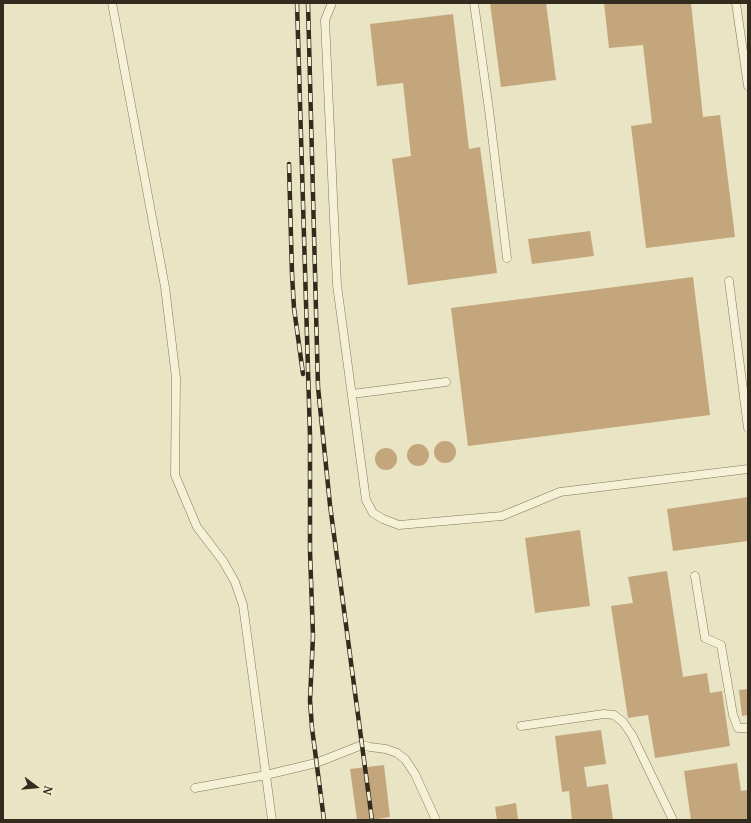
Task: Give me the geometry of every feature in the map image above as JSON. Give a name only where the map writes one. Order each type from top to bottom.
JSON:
[{"type":"lane","points":[[112,3],[165,286],[176,378],[175,476],[197,527],[223,560],[235,582],[243,604],[272,820]]},
{"type":"lane","points":[[332,3],[325,20],[337,284],[366,500],[373,512],[383,519],[399,525],[502,516],[560,492],[748,469]]},
{"type":"lane","points":[[474,3],[507,258]]},
{"type":"lane","points":[[736,3],[748,86]]},
{"type":"lane","points":[[729,280],[748,428]]},
{"type":"lane","points":[[352,394],[446,382]]},
{"type":"lane","points":[[695,576],[705,638],[721,645],[733,715],[738,728],[748,728]]},
{"type":"lane","points":[[521,726],[604,714],[614,715],[623,722],[632,734],[673,820]]},
{"type":"lane","points":[[194,788],[266,775],[316,763],[362,745],[386,749],[397,753],[405,760],[415,774],[436,820]]},
{"type":"building","points":[[490,3],[546,3],[556,80],[501,87]]},
{"type":"building","points":[[604,3],[691,3],[703,117],[720,115],[735,237],[646,248],[631,126],[652,123],[643,45],[609,48]]},
{"type":"building","points":[[453,14],[469,149],[480,147],[497,273],[408,285],[392,159],[411,156],[403,83],[377,86],[370,24]]},
{"type":"building","points":[[590,231],[594,256],[532,264],[528,239]]},
{"type":"building","points":[[693,277],[710,415],[468,446],[451,308]]},
{"type":"building","points":[[445,441],[453,444],[456,452],[453,460],[445,463],[437,460],[434,452],[437,444]]},
{"type":"building","points":[[418,444],[426,447],[429,455],[426,463],[418,466],[410,463],[407,455],[410,447]]},
{"type":"building","points":[[386,448],[394,451],[397,459],[394,467],[386,470],[378,467],[375,459],[378,451]]},
{"type":"building","points":[[748,497],[748,541],[673,551],[667,509]]},
{"type":"building","points":[[580,530],[590,606],[535,613],[525,538]]},
{"type":"building","points":[[667,571],[683,677],[707,673],[710,693],[722,691],[730,746],[655,758],[648,715],[628,718],[611,606],[633,603],[628,577]]},
{"type":"building","points":[[748,689],[748,715],[742,716],[739,690]]},
{"type":"building","points":[[601,730],[606,764],[584,767],[587,787],[608,784],[613,820],[572,820],[569,791],[562,792],[555,736]]},
{"type":"building","points":[[737,763],[741,791],[748,790],[748,820],[691,820],[684,771]]},
{"type":"building","points":[[384,765],[390,817],[371,820],[357,820],[350,769]]},
{"type":"building","points":[[516,803],[518,820],[497,820],[495,807]]},
{"type":"railway","points":[[297,3],[310,436],[310,551],[313,636],[310,700],[312,728],[324,820]]},
{"type":"railway","points":[[308,3],[318,387],[330,505],[372,820]]},
{"type":"railway","points":[[289,164],[294,308],[303,374]]}]
